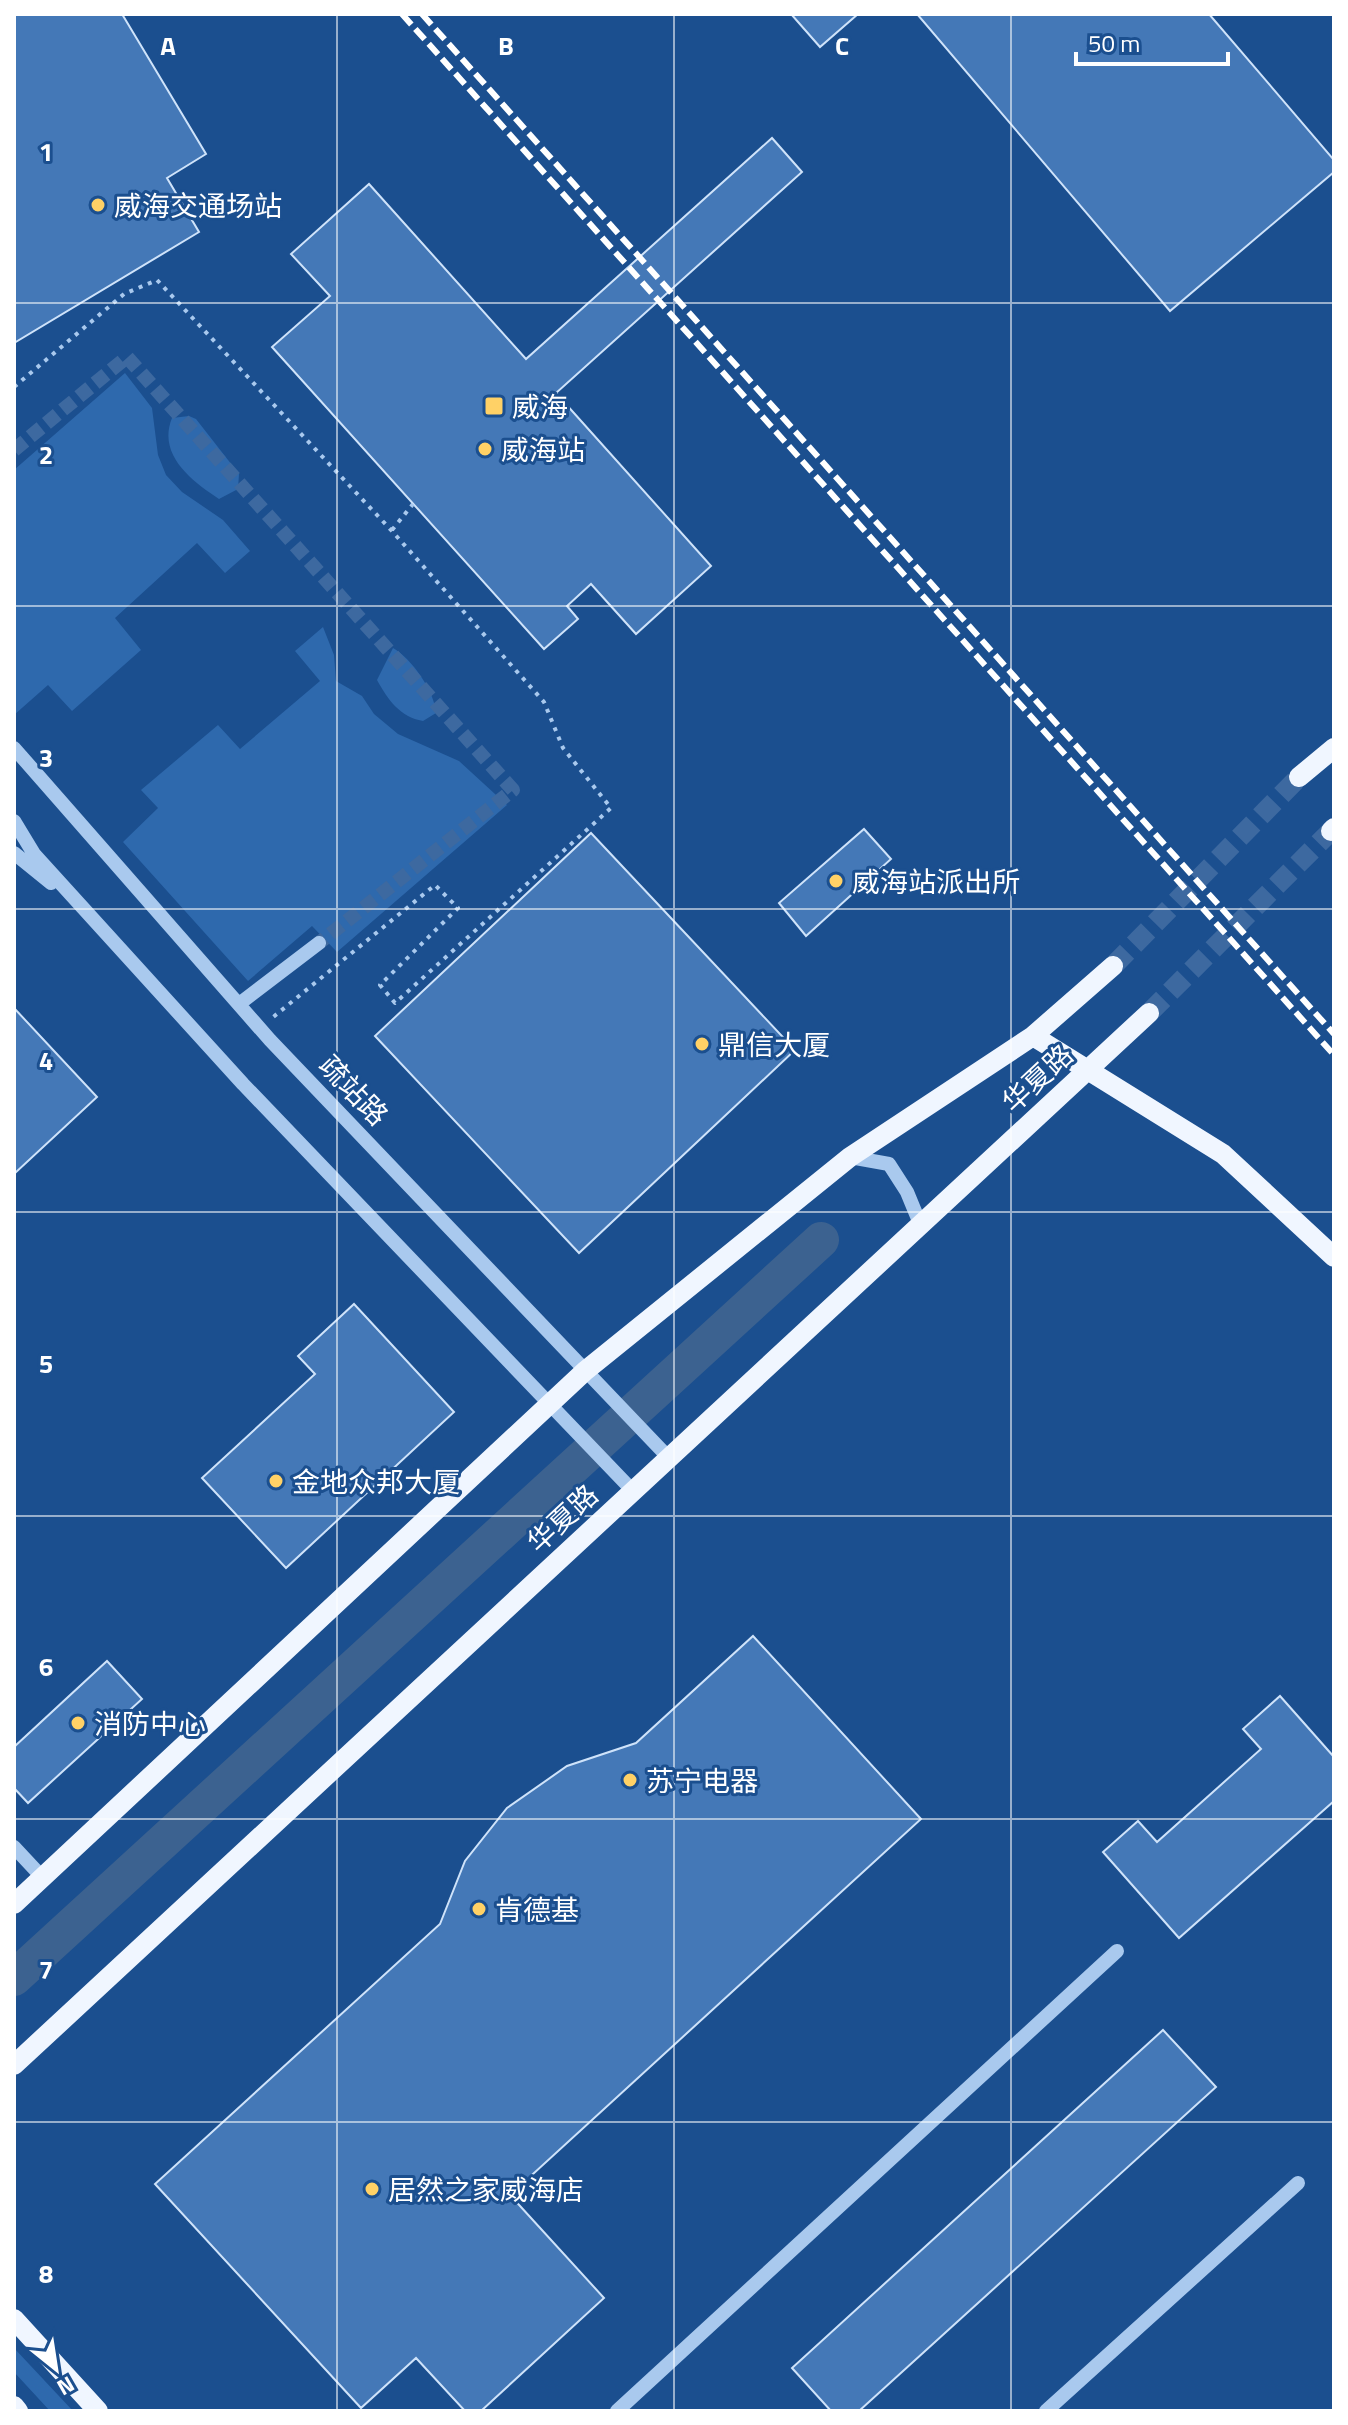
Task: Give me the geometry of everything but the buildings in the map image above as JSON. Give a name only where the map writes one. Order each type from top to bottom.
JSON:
[{"type":"main road","points":[[1299,777],[1334,748]]},
{"type":"main road","name":"华夏路","points":[[14,1904],[592,1378],[850,1157],[1033,1036],[1113,966]]},
{"type":"main road","name":"华夏路","points":[[14,2065],[627,1484],[921,1226],[1149,1013]]},
{"type":"main road","points":[[1033,1036],[1223,1154],[1334,1257]]},
{"type":"main road","points":[[14,2319],[98,2411]]},
{"type":"main road","points":[[14,2406],[18,2411]]},
{"type":"street","name":"疏站路","points":[[14,748],[259,1028],[663,1451]]},
{"type":"street","points":[[14,821],[34,854]]},
{"type":"street","points":[[14,833],[554,1412],[627,1484]]},
{"type":"street","points":[[14,853],[80,906]]},
{"type":"street","points":[[239,1004],[319,943]]},
{"type":"street","points":[[850,1157],[889,1164],[907,1192],[921,1226]]},
{"type":"street","points":[[14,1847],[42,1877]]},
{"type":"street","points":[[617,2411],[1117,1951]]},
{"type":"street","points":[[1046,2411],[1298,2183]]},
{"type":"path","points":[[14,387],[124,294],[157,280],[391,530],[544,702],[563,748],[611,808],[395,1003],[380,985],[458,908],[435,885],[259,1028]]},
{"type":"path","points":[[391,530],[413,504]]},
{"type":"shaded area","points":[[125,373],[152,408],[158,455],[166,475],[182,492],[223,520],[250,551],[225,573],[197,543],[115,618],[141,650],[72,711],[48,685],[14,715],[14,470]]},
{"type":"shaded area","points":[[189,416],[196,419],[239,474],[238,489],[219,499],[188,475],[169,444],[172,418]]},
{"type":"shaded area","points":[[323,627],[334,655],[336,681],[362,696],[374,714],[398,734],[459,761],[507,805],[337,952],[312,926],[248,981],[123,842],[158,808],[141,790],[218,725],[240,749],[320,681],[295,651]]},
{"type":"shaded area","points":[[393,648],[415,668],[432,696],[436,713],[423,721],[408,716],[396,706],[377,680]]},
{"type":"shaded area","points":[[14,2348],[73,2411],[50,2411],[14,2372]]},
{"type":"waterway","points":[[14,1978],[821,1240]]},
{"type":"tunnel","points":[[14,450],[127,357],[513,790],[319,943]]},
{"type":"tunnel","points":[[1113,966],[1299,777]]},
{"type":"tunnel","points":[[1149,1013],[1331,831]]},
{"type":"railway","points":[[402,14],[1334,1055]]},
{"type":"railway","points":[[422,14],[1334,1034]]},
{"type":"place","name":"威海交通场站","points":[[98,205]]},
{"type":"place","name":"威海","points":[[494,406]]},
{"type":"place","name":"威海站","points":[[485,449]]},
{"type":"place","name":"威海站派出所","points":[[836,881]]},
{"type":"place","name":"鼎信大厦","points":[[702,1044]]},
{"type":"place","name":"金地众邦大厦","points":[[276,1481]]},
{"type":"place","name":"消防中心","points":[[78,1723]]},
{"type":"place","name":"苏宁电器","points":[[630,1780]]},
{"type":"place","name":"肯德基","points":[[479,1909]]},
{"type":"place","name":"居然之家威海店","points":[[372,2189]]}]
